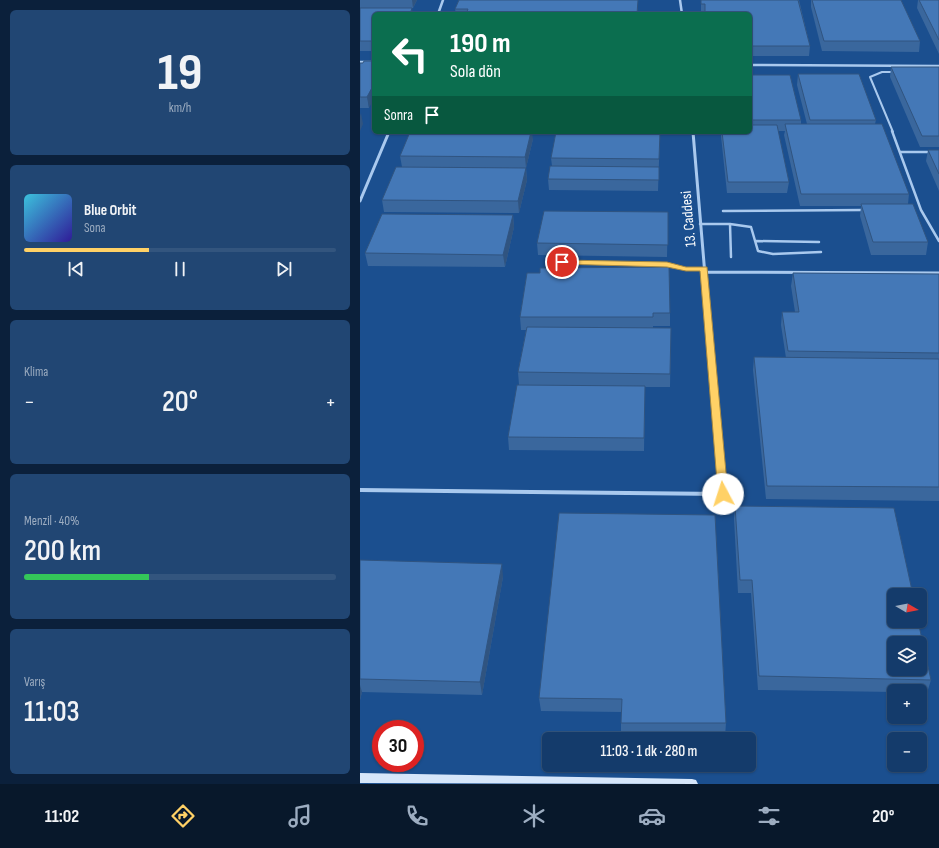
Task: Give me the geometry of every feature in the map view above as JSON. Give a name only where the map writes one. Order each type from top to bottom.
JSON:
[{"type":"street","points":[[439,12],[443,0]]},
{"type":"street","points":[[680,0],[682,12]]},
{"type":"street","points":[[360,62],[372,62]]},
{"type":"street","points":[[752,65],[939,66]]},
{"type":"street","points":[[360,200],[388,134]]},
{"type":"street","name":"13. Caddesi","points":[[360,490],[723,494],[693,134]]},
{"type":"street","points":[[704,270],[939,273]]},
{"type":"street","points":[[360,778],[692,784]]},
{"type":"lane","points":[[897,72],[882,72],[870,77],[901,152],[921,210],[939,241]]},
{"type":"lane","points":[[901,152],[939,152]]},
{"type":"lane","points":[[723,211],[865,210]]},
{"type":"lane","points":[[913,210],[921,210]]},
{"type":"lane","points":[[700,224],[730,224],[751,227],[758,251],[773,254],[821,252]]},
{"type":"lane","points":[[730,224],[731,257]]},
{"type":"lane","points":[[756,241],[819,242]]},
{"type":"lane","points":[[547,262],[667,264],[686,269],[704,270]]},
{"type":"building","points":[[459,0],[638,0],[637,12],[467,12],[468,9],[455,9]]},
{"type":"building","points":[[701,0],[798,0],[810,46],[752,46],[752,12],[705,12],[705,4],[701,4]]},
{"type":"building","points":[[812,0],[901,0],[920,41],[824,41]]},
{"type":"building","points":[[919,0],[939,0],[939,40]]},
{"type":"building","points":[[360,8],[412,8],[411,12],[372,12],[372,41],[360,41]]},
{"type":"building","points":[[364,61],[372,61],[372,88],[367,97],[360,97],[360,63],[363,63]]},
{"type":"building","points":[[891,67],[939,67],[939,136],[922,136]]},
{"type":"building","points":[[798,74],[859,74],[876,120],[810,120]]},
{"type":"building","points":[[752,75],[790,75],[801,120],[752,120]]},
{"type":"building","points":[[785,124],[882,124],[909,194],[801,194]]},
{"type":"building","points":[[752,125],[777,125],[789,182],[728,182],[722,134],[752,134]]},
{"type":"building","points":[[409,134],[531,134],[525,157],[400,156]]},
{"type":"building","points":[[556,134],[660,134],[659,159],[551,158]]},
{"type":"building","points":[[928,150],[939,150],[939,174]]},
{"type":"building","points":[[550,166],[659,167],[659,180],[548,179]]},
{"type":"building","points":[[396,167],[526,168],[518,201],[382,200]]},
{"type":"building","points":[[861,204],[913,204],[928,242],[873,242]]},
{"type":"building","points":[[544,211],[668,212],[668,245],[537,243]]},
{"type":"building","points":[[382,214],[513,215],[503,255],[365,253]]},
{"type":"building","points":[[669,267],[670,313],[653,313],[653,317],[520,317],[527,273],[540,273],[540,268]]},
{"type":"building","points":[[793,273],[939,274],[939,353],[788,351],[782,312],[799,312]]},
{"type":"building","points":[[527,327],[671,328],[670,374],[518,372]]},
{"type":"building","points":[[754,357],[939,359],[939,487],[767,486]]},
{"type":"building","points":[[517,385],[645,386],[644,438],[508,437]]},
{"type":"building","points":[[735,506],[894,508],[911,588],[887,588],[887,628],[920,628],[921,636],[887,636],[887,676],[927,676],[927,662],[931,680],[759,676],[752,580],[740,580]]},
{"type":"building","points":[[559,513],[715,515],[726,723],[621,723],[622,699],[539,698]]},
{"type":"building","points":[[360,560],[502,564],[480,682],[360,679]]},
{"type":"route","points":[[562,262],[667,264],[686,269],[704,269],[723,494]]}]
